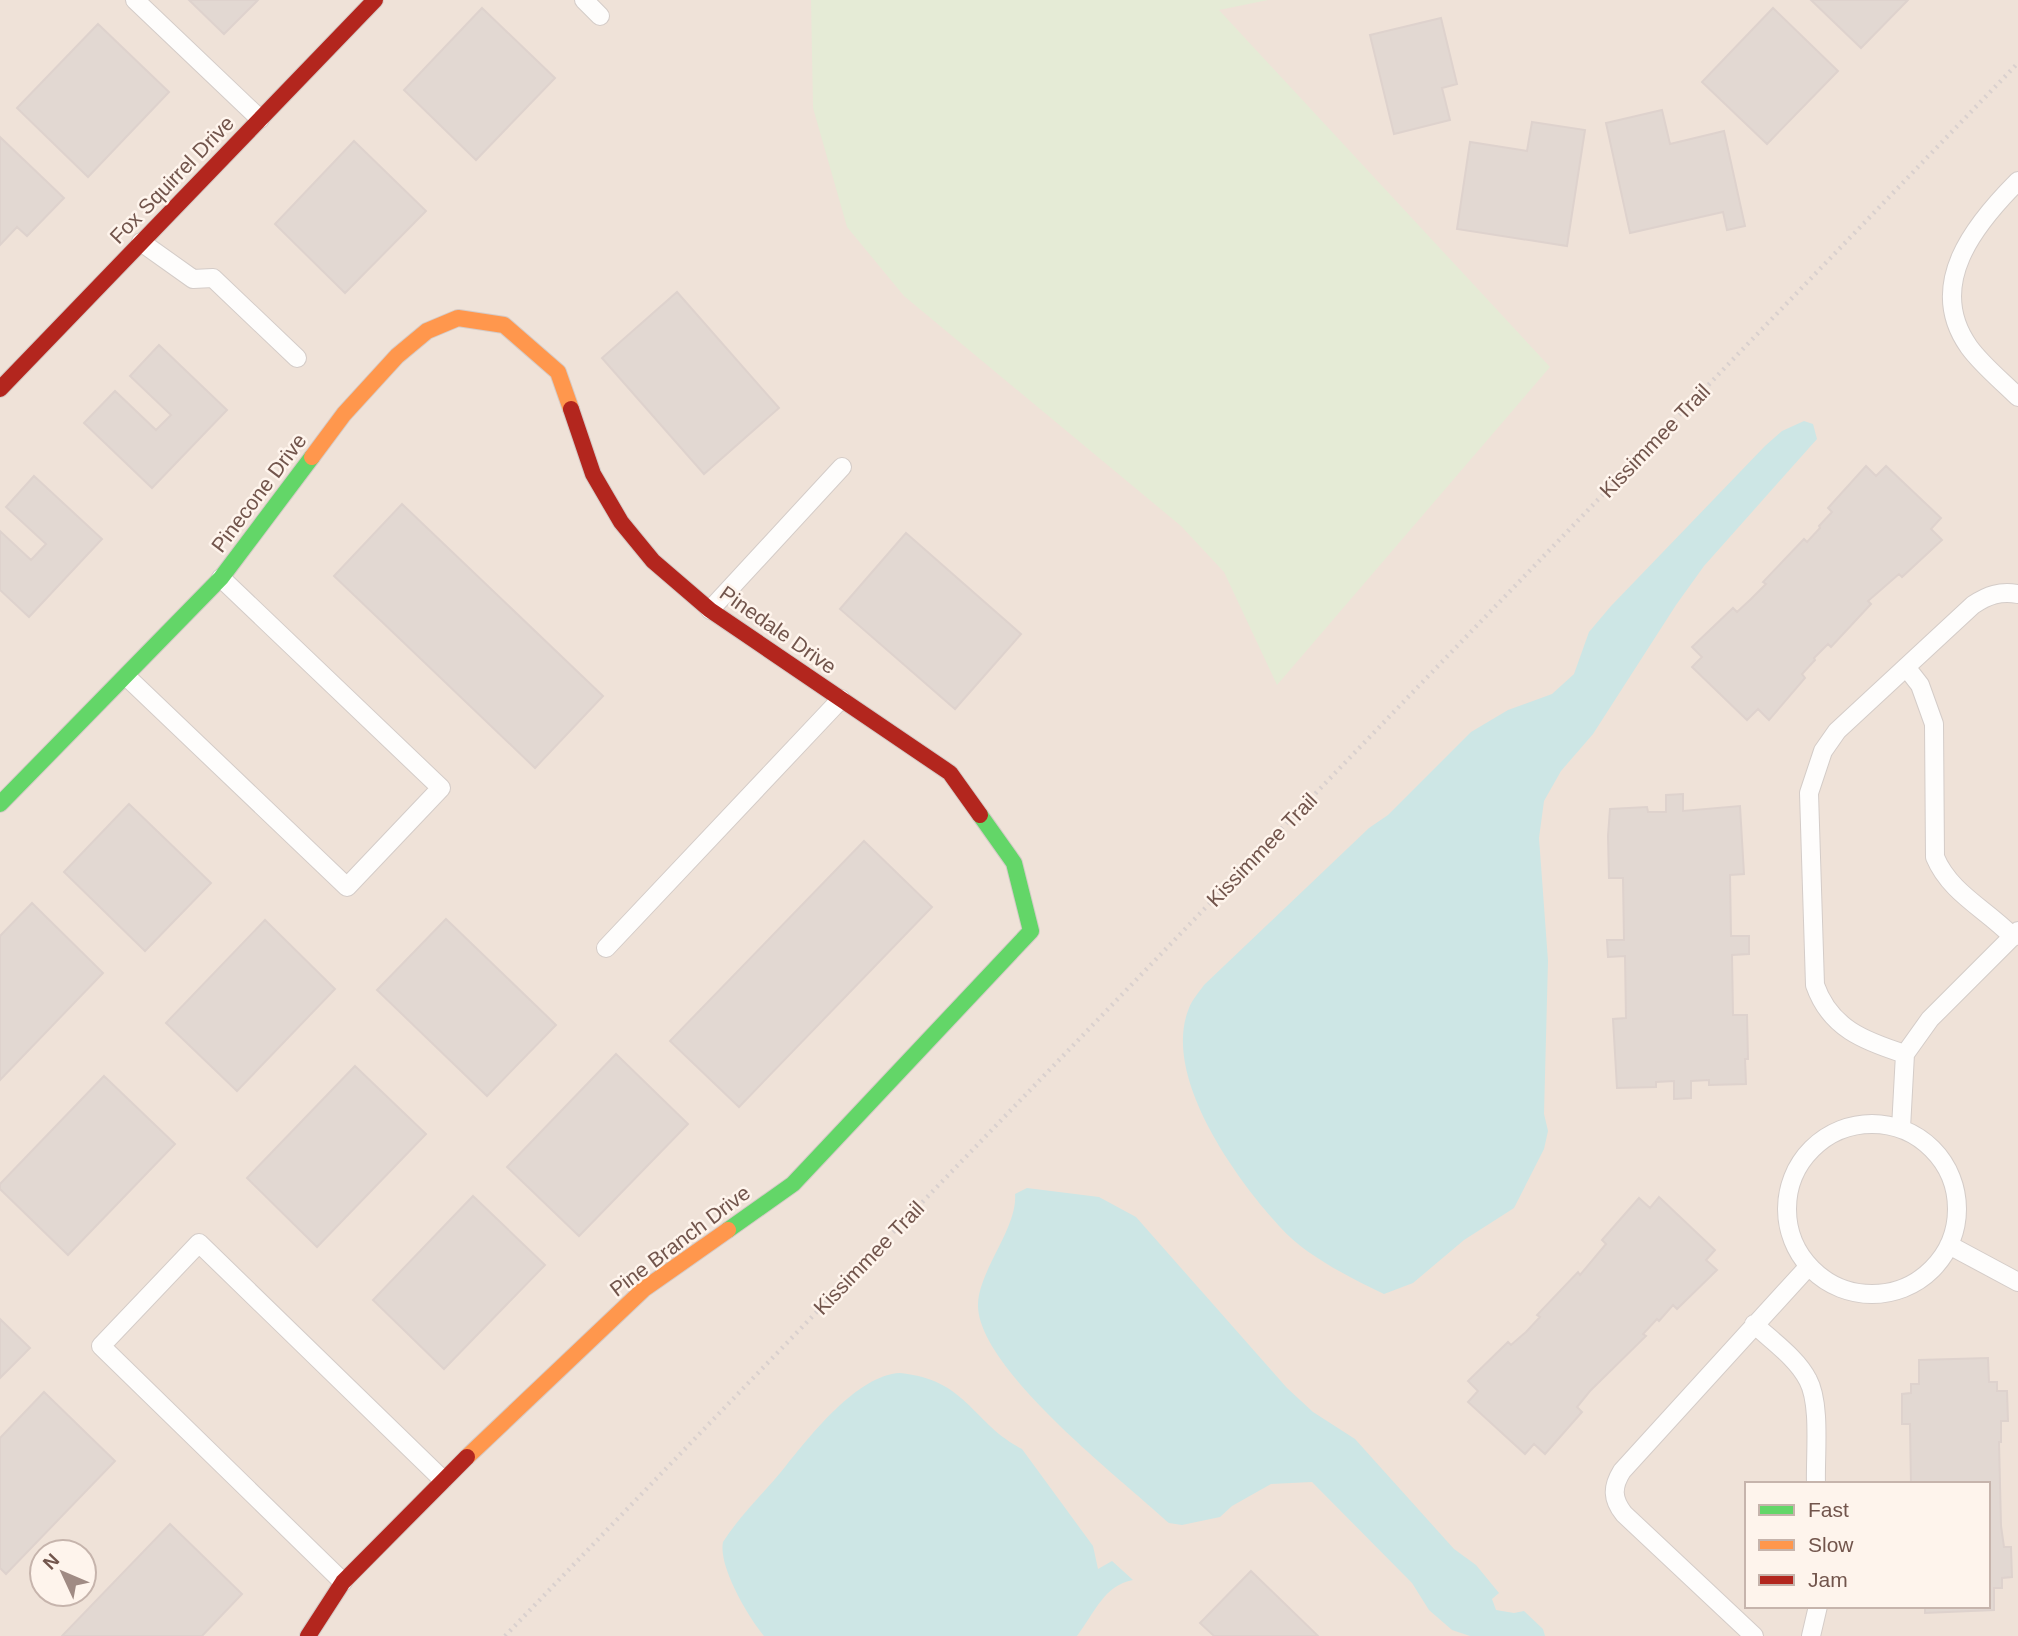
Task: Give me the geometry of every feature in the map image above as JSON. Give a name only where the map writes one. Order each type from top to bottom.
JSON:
[{"type":"street","name":"Fox Squirrel Drive","points":[[2,382],[141,243],[375,0]]},
{"type":"street","name":"Pinecone Drive","points":[[0,804],[221,578],[344,414],[397,356],[427,331],[458,318],[504,325],[558,372],[566,393]]},
{"type":"street","name":"Pinedale Drive","points":[[566,393],[593,474],[621,522],[653,561],[710,610],[950,773],[1014,863]]},
{"type":"street","name":"Pine Branch Drive","points":[[308,1636],[343,1582],[443,1480],[643,1289],[793,1184],[1031,931],[1014,863]]},
{"type":"lane","points":[[135,0],[260,119]]},
{"type":"lane","points":[[584,0],[600,16]]},
{"type":"lane","points":[[2018,181],[1987,215],[1963,249],[1952,284],[1955,318],[1970,349],[2018,397]]},
{"type":"lane","points":[[141,243],[193,279],[213,278],[297,358]]},
{"type":"lane","points":[[710,610],[842,467]]},
{"type":"lane","points":[[127,677],[347,887],[441,788],[221,578]]},
{"type":"lane","points":[[1905,1054],[1863,1040],[1847,1031],[1821,1001],[1815,985],[1809,793],[1823,751],[1837,731],[1973,605],[1988,595],[2006,592],[2018,594]]},
{"type":"lane","points":[[1901,1128],[1905,1054],[1930,1018],[2015,934],[1956,891],[1943,876],[1935,857],[1934,724],[1920,684],[1906,667]]},
{"type":"lane","points":[[606,948],[841,699]]},
{"type":"lane","points":[[1873,1123],[1901,1128],[1925,1142],[1944,1163],[1955,1189],[1956,1217],[1949,1245],[1933,1268],[1911,1284],[1884,1293],[1857,1293],[1830,1284],[1808,1267],[1793,1243],[1786,1215],[1789,1187],[1801,1161],[1820,1141],[1845,1127],[1873,1123]]},
{"type":"lane","points":[[343,1582],[101,1346],[199,1243],[443,1480]]},
{"type":"lane","points":[[1949,1245],[2018,1282]]},
{"type":"lane","points":[[1754,1636],[1624,1514],[1617,1505],[1614,1492],[1622,1471],[1808,1267]]},
{"type":"lane","points":[[1755,1324],[1801,1368],[1810,1382],[1814,1400],[1816,1482]]},
{"type":"lane","points":[[1811,1636],[1818,1608]]},
{"type":"path","name":"Kissimmee Trail","points":[[505,1636],[2018,63]]},
{"type":"shaded area","points":[[0,0],[2018,0],[2018,1636],[0,1636]]},
{"type":"green space","points":[[811,0],[1268,0],[1219,10],[1550,367],[1277,685],[1224,572],[1181,526],[904,296],[847,227],[813,108]]},
{"type":"water","points":[[1804,421],[1813,424],[1817,439],[1704,566],[1593,734],[1561,771],[1544,801],[1539,838],[1548,961],[1544,1114],[1548,1131],[1544,1149],[1514,1208],[1464,1240],[1413,1283],[1384,1294],[1343,1273],[1290,1238],[1262,1207],[1224,1155],[1194,1095],[1185,1064],[1183,1035],[1189,1008],[1204,985],[1369,828],[1388,815],[1471,732],[1508,710],[1552,694],[1574,674],[1589,632],[1611,606],[1765,446],[1782,431]]},
{"type":"water","points":[[1027,1188],[1099,1197],[1136,1217],[1287,1388],[1313,1412],[1355,1439],[1454,1549],[1476,1565],[1499,1593],[1492,1599],[1496,1610],[1514,1613],[1524,1611],[1543,1629],[1545,1636],[1470,1636],[1452,1630],[1429,1610],[1412,1583],[1312,1482],[1271,1484],[1232,1506],[1220,1517],[1182,1525],[1169,1523],[1056,1422],[1001,1359],[984,1330],[978,1304],[980,1291],[1011,1220],[1015,1194]]},
{"type":"water","points":[[900,1373],[941,1384],[968,1404],[1005,1439],[1022,1449],[1093,1546],[1098,1569],[1112,1561],[1133,1580],[1107,1594],[1077,1636],[764,1636],[750,1617],[725,1564],[723,1542],[836,1409],[867,1384],[884,1376]]},
{"type":"building","points":[[189,0],[258,0],[224,34]]},
{"type":"building","points":[[1811,0],[1908,0],[1861,48]]},
{"type":"building","points":[[482,8],[555,78],[476,160],[404,90]]},
{"type":"building","points":[[1773,8],[1838,71],[1767,144],[1702,82]]},
{"type":"building","points":[[1441,18],[1457,84],[1442,88],[1450,120],[1394,134],[1370,35]]},
{"type":"building","points":[[98,24],[169,92],[88,177],[17,108]]},
{"type":"building","points":[[1662,110],[1670,144],[1724,131],[1745,226],[1727,230],[1723,212],[1630,233],[1606,123]]},
{"type":"building","points":[[1532,122],[1585,130],[1567,246],[1457,229],[1470,142],[1527,151]]},
{"type":"building","points":[[0,137],[64,198],[27,236],[17,227],[0,245]]},
{"type":"building","points":[[354,141],[426,211],[345,293],[275,224]]},
{"type":"building","points":[[677,292],[779,408],[704,474],[602,358]]},
{"type":"building","points":[[159,345],[227,410],[152,488],[84,423],[115,391],[156,430],[171,415],[130,376]]},
{"type":"building","points":[[1866,466],[1876,476],[1886,466],[1941,518],[1931,529],[1942,540],[1902,577],[1899,574],[1868,601],[1871,604],[1831,647],[1828,644],[1814,658],[1802,674],[1805,678],[1769,720],[1758,709],[1747,720],[1692,667],[1702,657],[1692,647],[1733,608],[1737,612],[1766,584],[1763,582],[1804,539],[1807,542],[1832,512],[1828,508]]},
{"type":"building","points":[[34,476],[102,539],[29,617],[0,590],[0,531],[31,560],[46,544],[6,507]]},
{"type":"building","points":[[402,504],[603,696],[535,768],[334,576]]},
{"type":"building","points":[[906,533],[1021,634],[955,709],[840,609]]},
{"type":"building","points":[[1683,794],[1683,811],[1740,806],[1744,874],[1730,875],[1731,936],[1749,936],[1749,954],[1732,955],[1733,1015],[1747,1015],[1748,1059],[1745,1059],[1746,1084],[1709,1085],[1709,1080],[1691,1081],[1691,1098],[1674,1099],[1674,1081],[1656,1082],[1656,1087],[1617,1088],[1613,1019],[1626,1018],[1625,956],[1608,957],[1607,940],[1624,940],[1623,878],[1609,878],[1608,836],[1610,809],[1647,807],[1648,812],[1666,812],[1666,795]]},
{"type":"building","points":[[129,804],[211,883],[145,951],[64,872]]},
{"type":"building","points":[[864,841],[932,907],[739,1107],[670,1041]]},
{"type":"building","points":[[32,903],[103,973],[0,1080],[0,936]]},
{"type":"building","points":[[446,919],[556,1025],[487,1096],[377,990]]},
{"type":"building","points":[[265,920],[335,989],[237,1091],[166,1023]]},
{"type":"building","points":[[616,1054],[688,1124],[579,1236],[507,1167]]},
{"type":"building","points":[[355,1066],[426,1134],[317,1247],[247,1178]]},
{"type":"building","points":[[104,1076],[175,1144],[68,1255],[0,1189],[0,1184]]},
{"type":"building","points":[[473,1196],[545,1265],[444,1369],[373,1300]]},
{"type":"building","points":[[1659,1197],[1715,1250],[1706,1260],[1717,1270],[1677,1309],[1673,1305],[1659,1321],[1657,1319],[1643,1334],[1646,1336],[1590,1391],[1577,1407],[1582,1412],[1545,1454],[1534,1444],[1525,1454],[1468,1402],[1478,1391],[1468,1381],[1508,1342],[1511,1345],[1526,1332],[1540,1317],[1537,1315],[1578,1272],[1580,1275],[1606,1244],[1602,1240],[1639,1198],[1650,1208]]},
{"type":"building","points":[[0,1319],[30,1348],[0,1378]]},
{"type":"building","points":[[1988,1358],[1989,1382],[1997,1382],[1997,1391],[2007,1391],[2008,1421],[2001,1421],[1999,1442],[2001,1526],[2004,1547],[2011,1547],[2012,1577],[2002,1578],[2002,1588],[1994,1588],[1994,1610],[1925,1613],[1925,1608],[1990,1608],[1990,1482],[1911,1482],[1910,1424],[1902,1424],[1902,1394],[1911,1393],[1911,1384],[1919,1384],[1919,1360]]},
{"type":"building","points":[[44,1392],[115,1461],[41,1538],[28,1538],[28,1551],[6,1574],[0,1568],[0,1438]]},
{"type":"building","points":[[170,1524],[242,1594],[202,1636],[62,1636],[89,1608],[98,1608],[98,1599]]},
{"type":"building","points":[[1251,1571],[1318,1636],[1214,1636],[1200,1623]]},
{"type":"traffic: fast","points":[[0,804],[221,578],[312,457]]},
{"type":"traffic: fast","points":[[728,1230],[793,1184],[1031,931],[1014,863],[980,815]]},
{"type":"traffic: slow","points":[[312,457],[344,414],[397,356],[427,331],[458,318],[504,325],[558,372],[571,409]]},
{"type":"traffic: slow","points":[[467,1457],[644,1289],[728,1230]]},
{"type":"traffic: jam","points":[[0,389],[375,0]]},
{"type":"traffic: jam","points":[[571,409],[593,474],[621,522],[653,561],[710,610],[950,773],[980,815]]},
{"type":"traffic: jam","points":[[308,1636],[343,1582],[467,1457]]}]
